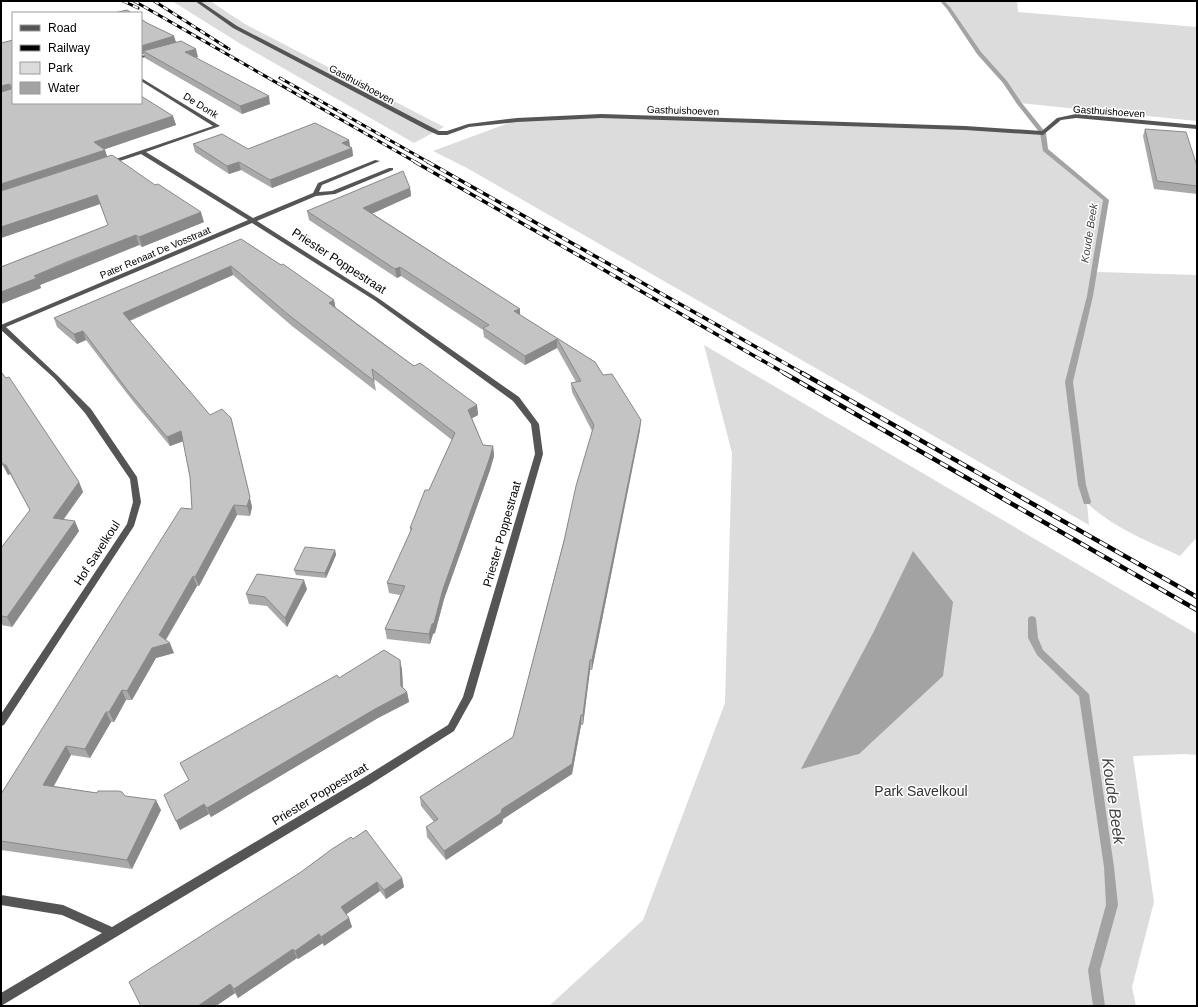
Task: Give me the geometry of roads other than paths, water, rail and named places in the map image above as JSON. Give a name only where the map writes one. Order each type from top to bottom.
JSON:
[{"type":"street","name":"Gasthuishoeven","points":[[197,1],[235,27],[429,129],[438,132],[447,133],[468,126],[517,120],[601,116],[957,127],[1043,133],[1059,119],[1076,116],[1197,127]]},
{"type":"street","points":[[142,57],[161,52]]},
{"type":"street","name":"De Donk","points":[[142,80],[217,126],[142,152]]},
{"type":"street","points":[[105,164],[142,152]]},
{"type":"street","name":"Priester Poppestraat","points":[[1,1000],[367,781],[451,728],[468,697],[539,454],[535,424],[516,399],[376,299],[142,152]]},
{"type":"street","name":"Pater Renaat De Vosstraat","points":[[315,194],[320,184],[377,160]]},
{"type":"street","name":"Pater Renaat De Vosstraat","points":[[2,327],[315,194],[333,193],[392,169]]},
{"type":"street","name":"Hof Savelkoul","points":[[1,722],[131,524],[137,502],[134,479],[88,411],[56,377],[2,327]]},
{"type":"street","points":[[1,900],[63,910],[113,933]]},
{"type":"water","points":[[913,551],[953,602],[943,676],[859,754],[801,769],[873,633]]},
{"type":"waterway","name":"Koude Beek","points":[[942,1],[949,8],[979,53],[1005,82],[1019,103],[1043,133],[1045,150],[1106,200],[1090,296],[1069,382],[1082,485],[1087,502]]},
{"type":"waterway","name":"Koude Beek","points":[[1032,619],[1033,638],[1040,652],[1084,694],[1109,867],[1112,905],[1094,970],[1099,1006]]},
{"type":"railway","points":[[123,1],[138,8]]},
{"type":"railway","points":[[134,1],[417,163]]},
{"type":"railway","points":[[154,1],[229,49]]},
{"type":"railway","points":[[280,78],[430,163]]},
{"type":"railway","points":[[415,162],[786,374]]},
{"type":"railway","points":[[428,162],[804,374]]},
{"type":"railway","points":[[784,373],[1197,610]]},
{"type":"railway","points":[[802,373],[1197,597]]},
{"type":"park label","name":"Park Savelkoul","points":[[921,791]]}]
